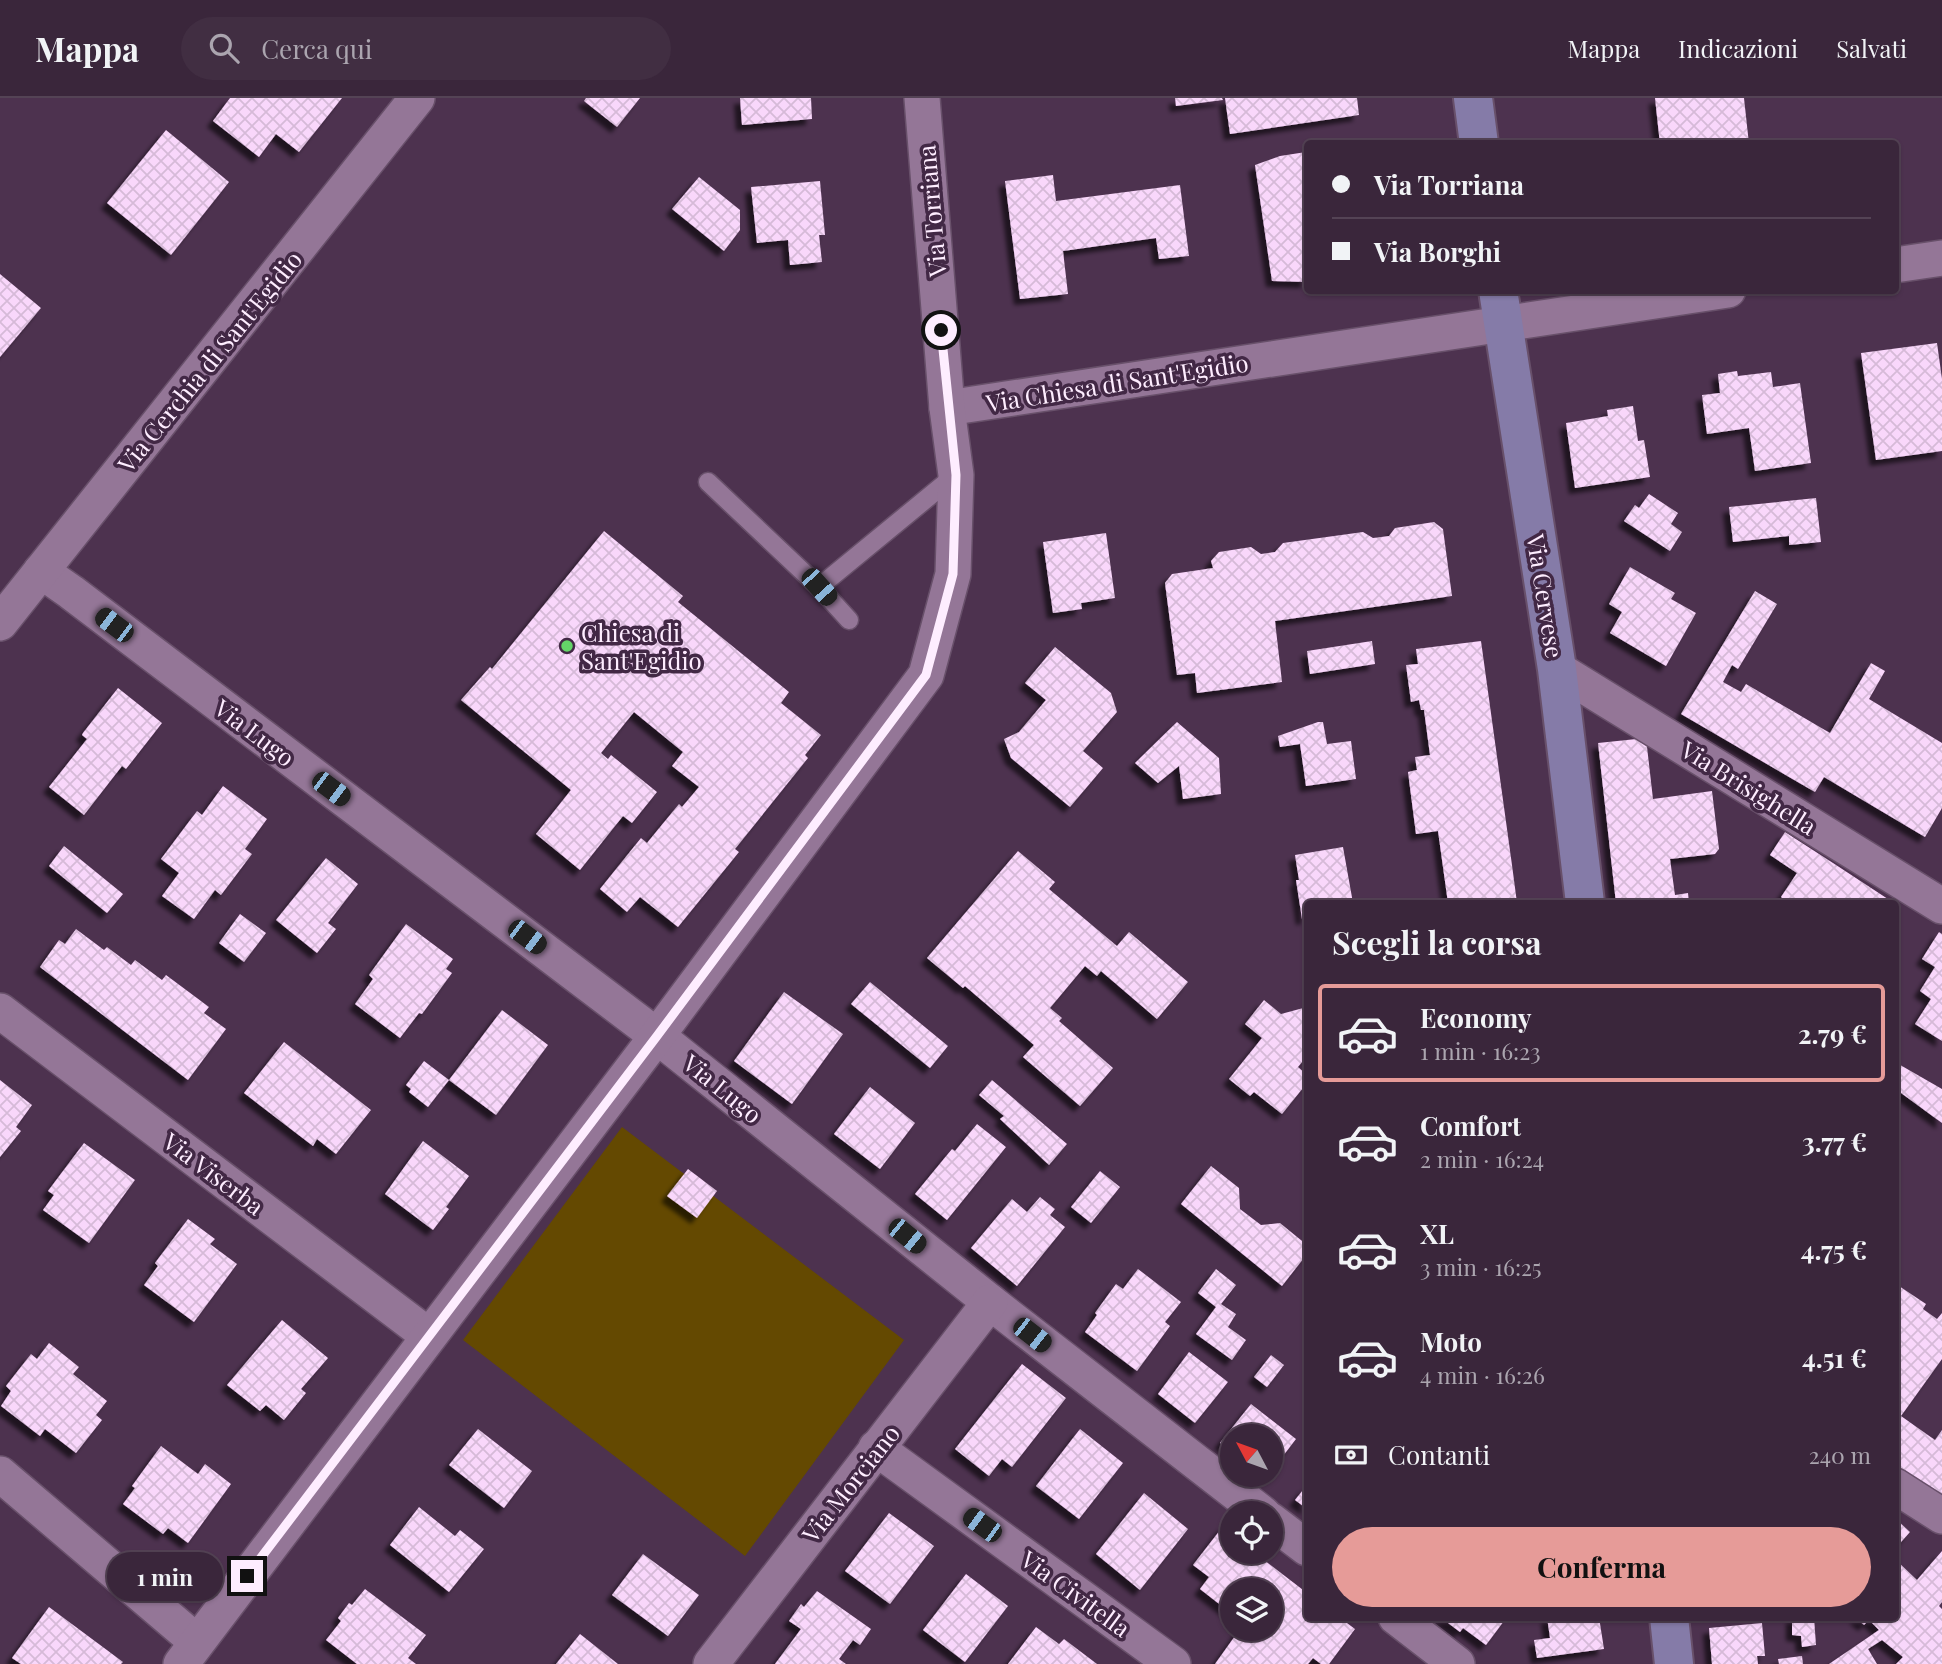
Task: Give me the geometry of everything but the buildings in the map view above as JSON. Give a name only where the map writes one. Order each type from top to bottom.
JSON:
[{"type":"main road","points":[[1472,98],[1478,140]]},
{"type":"main road","name":"Via Cervese","points":[[1501,307],[1557,669],[1585,900]]},
{"type":"main road","points":[[1669,1621],[1674,1664]]},
{"type":"street","name":"Via Cerchia di Sant'Egidio","points":[[0,623],[418,98]]},
{"type":"street","name":"Via Torriana","points":[[922,98],[947,408]]},
{"type":"street","points":[[1899,264],[1942,258]]},
{"type":"street","name":"Via Chiesa di Sant'Egidio","points":[[947,408],[1501,307],[1675,294]]},
{"type":"street","points":[[0,1474],[189,1653],[657,1036],[926,675],[953,574],[956,475],[947,408]]},
{"type":"street","name":"Via Lugo","points":[[41,571],[657,1036],[990,1302],[1246,1501]]},
{"type":"street","name":"Via Brisighella","points":[[1557,669],[1942,906]]},
{"type":"street","name":"Via Viserba","points":[[0,1011],[429,1336]]},
{"type":"street","name":"Via Morciano","points":[[711,1664],[990,1302]]},
{"type":"street","name":"Via Civitella","points":[[876,1448],[1173,1664]]},
{"type":"street","points":[[1899,1489],[1942,1516]]},
{"type":"street","points":[[1283,1530],[1304,1546]]},
{"type":"street","points":[[1401,1621],[1457,1664]]},
{"type":"lane","points":[[819,587],[956,475]]},
{"type":"lane","points":[[708,482],[819,587],[849,620]]},
{"type":"shaded area","points":[[622,1127],[904,1340],[745,1556],[463,1340]]},
{"type":"place","name":"Chiesa di Sant'Egidio","points":[[567,646]]},
{"type":"route","points":[[247,1576],[657,1036],[926,675],[953,574],[956,475],[941,330]]}]
